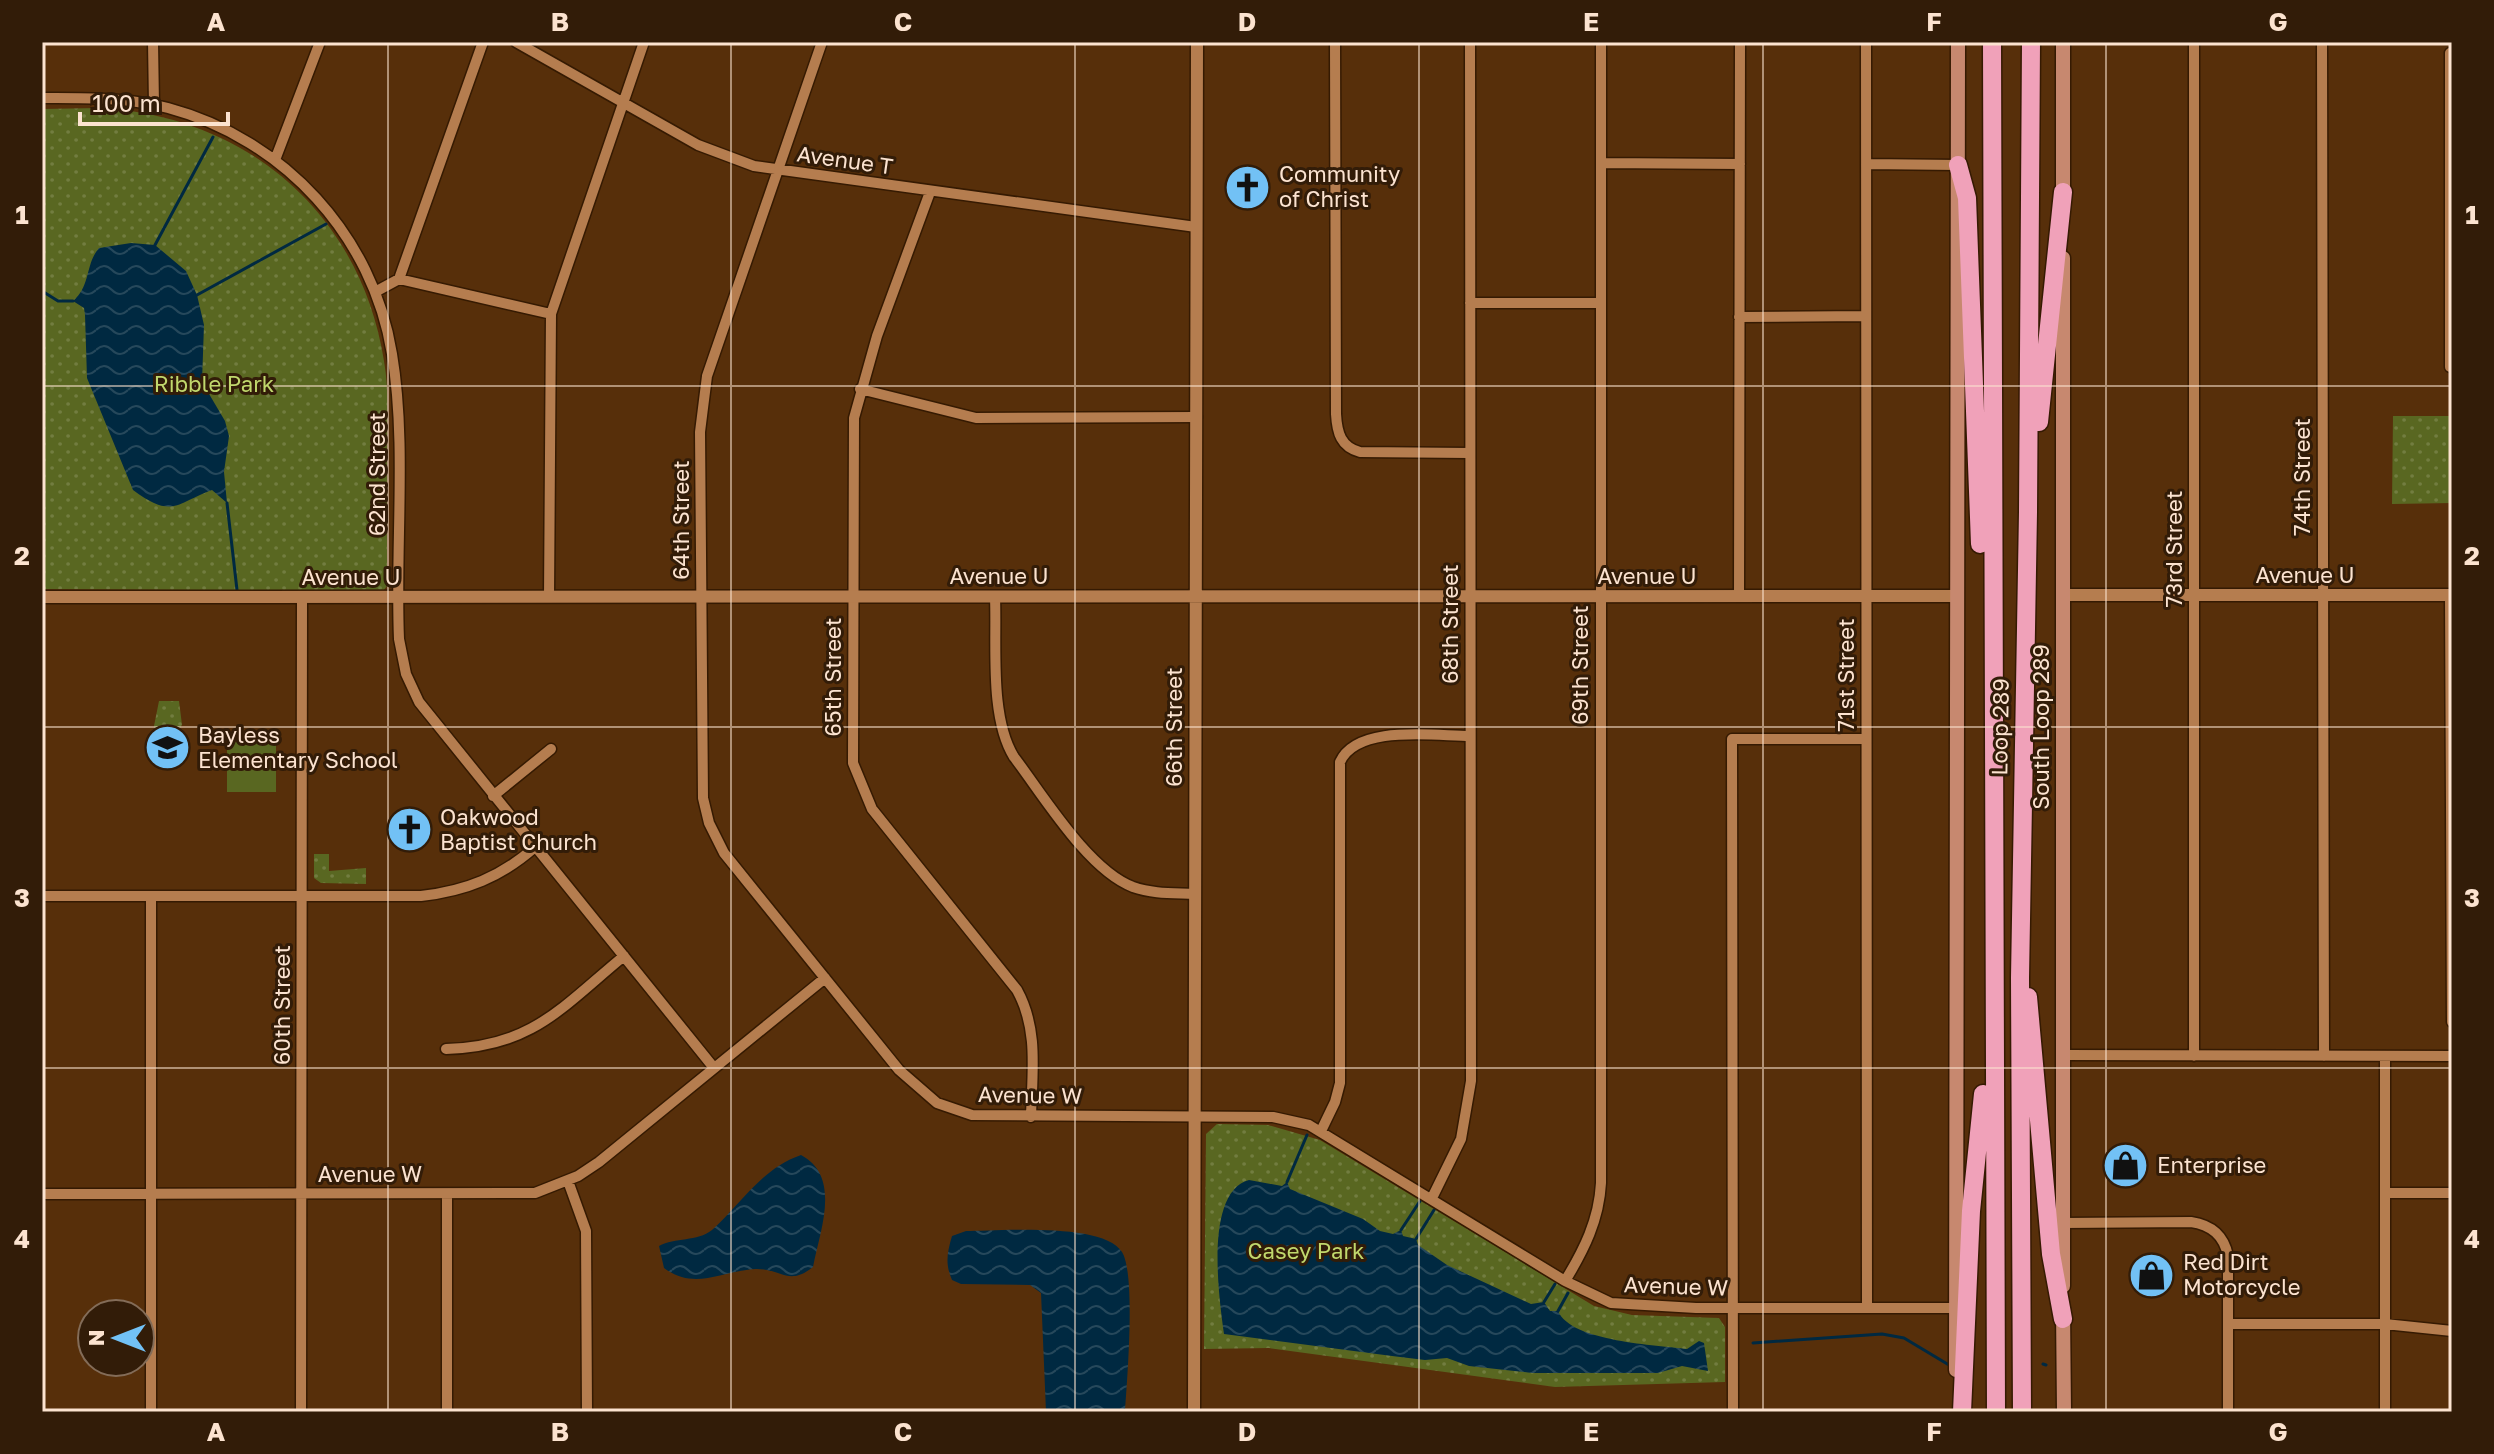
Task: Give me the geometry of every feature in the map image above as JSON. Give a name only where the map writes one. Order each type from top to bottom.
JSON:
[{"type":"highway","name":"Loop 289","points":[[1992,42],[1992,1008],[1996,1412]]},
{"type":"highway","name":"Loop 289","points":[[2022,1412],[2020,978],[2028,512],[2031,42]]},
{"type":"highway","points":[[1958,165],[1967,198],[1983,606],[1992,745]]},
{"type":"highway","points":[[2028,512],[2063,192]]},
{"type":"highway","points":[[2020,978],[2031,1004],[2051,1254],[2063,1319]]},
{"type":"highway","points":[[1960,1412],[1971,1211],[1992,1008]]},
{"type":"main road","points":[[1958,42],[1956,1308],[1960,1412]]},
{"type":"main road","name":"South Loop 289","points":[[2063,42],[2064,1412]]},
{"type":"street","points":[[153,42],[154,105]]},
{"type":"street","points":[[275,160],[320,42]]},
{"type":"street","points":[[399,279],[483,42]]},
{"type":"street","name":"Avenue T","points":[[516,42],[728,159],[778,170],[1196,227]]},
{"type":"street","points":[[549,597],[551,314],[644,42]]},
{"type":"street","name":"64th Street","points":[[822,42],[707,376],[700,432],[702,770],[709,823],[724,853],[825,978]]},
{"type":"street","name":"66th Street","points":[[1194,1412],[1197,42]]},
{"type":"street","points":[[1335,42],[1336,414],[1339,436],[1347,447],[1370,453],[1469,453]]},
{"type":"street","name":"68th Street","points":[[1432,1198],[1456,1152],[1470,1099],[1470,42]]},
{"type":"street","name":"69th Street","points":[[1565,1281],[1588,1241],[1598,1209],[1601,1183],[1601,42]]},
{"type":"street","points":[[1739,596],[1740,42]]},
{"type":"street","name":"71st Street","points":[[1866,42],[1867,1307]]},
{"type":"street","name":"73rd Street","points":[[2194,42],[2194,1056]]},
{"type":"street","name":"74th Street","points":[[2322,42],[2324,1056]]},
{"type":"street","points":[[2450,53],[2450,367]]},
{"type":"street","name":"62nd Street","points":[[42,98],[87,98],[154,105],[215,124],[275,160],[332,216],[360,258],[375,292],[387,329],[395,378],[399,639],[406,674],[419,702],[714,1068]]},
{"type":"street","points":[[1601,163],[1740,164]]},
{"type":"street","points":[[1866,164],[1958,165]]},
{"type":"street","name":"65th Street","points":[[930,192],[860,389],[854,418],[853,763],[872,809],[1017,990],[1026,1007],[1033,1045],[1031,1117]]},
{"type":"street","points":[[375,292],[399,279],[551,314]]},
{"type":"street","points":[[1470,303],[1601,303]]},
{"type":"street","points":[[1739,317],[1866,316]]},
{"type":"street","points":[[860,389],[976,418],[1197,417]]},
{"type":"street","name":"Avenue U","points":[[2063,595],[2451,595]]},
{"type":"street","points":[[2451,595],[2452,1022]]},
{"type":"street","name":"Avenue U","points":[[42,597],[1957,596]]},
{"type":"street","name":"60th Street","points":[[301,1412],[302,597]]},
{"type":"street","points":[[995,597],[1000,719],[1014,757],[1092,857],[1112,875],[1153,893],[1194,894]]},
{"type":"street","points":[[1321,1131],[1340,1083],[1339,772],[1343,754],[1352,744],[1376,737],[1470,736]]},
{"type":"street","points":[[1733,1412],[1732,739],[1866,739]]},
{"type":"street","points":[[493,796],[551,749]]},
{"type":"street","points":[[42,896],[302,896],[454,892],[510,867],[535,847]]},
{"type":"street","points":[[151,896],[151,1412]]},
{"type":"street","points":[[446,1049],[495,1045],[527,1033],[624,956]]},
{"type":"street","name":"Avenue W","points":[[42,1194],[535,1193],[568,1181],[599,1162],[825,978],[918,1091],[952,1111],[972,1115],[1031,1117],[1273,1117],[1321,1131],[1565,1281],[1611,1303],[1734,1308],[1956,1308]]},
{"type":"street","points":[[2063,1055],[2452,1056]]},
{"type":"street","points":[[2385,1057],[2385,1412]]},
{"type":"street","points":[[568,1181],[586,1231],[587,1412]]},
{"type":"street","points":[[2385,1193],[2452,1193]]},
{"type":"street","points":[[447,1194],[447,1412]]},
{"type":"street","points":[[2063,1223],[2197,1223],[2218,1233],[2228,1256],[2228,1412]]},
{"type":"street","points":[[2228,1324],[2385,1324],[2452,1331]]},
{"type":"green space","name":"Ribble Park","points":[[100,108],[153,115],[203,130],[248,153],[288,182],[323,218],[351,261],[371,308],[386,371],[387,586],[383,591],[42,589],[42,109]]},
{"type":"green space","points":[[2393,416],[2452,416],[2452,503],[2392,504]]},
{"type":"green space","points":[[159,701],[179,701],[182,725],[175,735],[157,735],[154,726]]},
{"type":"green space","points":[[227,742],[276,742],[276,792],[227,792]]},
{"type":"green space","points":[[314,854],[329,854],[329,871],[366,868],[366,884],[321,883],[314,878]]},
{"type":"green space","name":"Casey Park","points":[[1217,1124],[1268,1125],[1320,1140],[1594,1306],[1632,1315],[1719,1318],[1725,1327],[1725,1382],[1555,1387],[1269,1348],[1204,1349],[1206,1134]]},
{"type":"water","points":[[131,243],[155,245],[186,271],[197,295],[204,325],[202,382],[225,421],[229,436],[224,472],[227,503],[212,490],[181,504],[165,506],[133,490],[87,378],[84,308],[73,301],[83,289],[99,248]]},
{"type":"water","points":[[801,1155],[814,1165],[825,1190],[823,1221],[813,1267],[797,1276],[755,1269],[697,1279],[675,1275],[664,1268],[659,1246],[706,1234],[763,1178]]},
{"type":"water","points":[[1249,1180],[1282,1186],[1287,1182],[1290,1189],[1363,1219],[1380,1231],[1393,1234],[1401,1230],[1403,1236],[1416,1239],[1418,1245],[1447,1265],[1531,1304],[1544,1302],[1550,1311],[1558,1311],[1566,1321],[1597,1336],[1687,1349],[1699,1341],[1704,1343],[1708,1371],[1682,1366],[1658,1373],[1532,1373],[1469,1366],[1447,1358],[1425,1360],[1224,1334],[1218,1273],[1220,1225],[1225,1204],[1235,1189]]},
{"type":"water","points":[[966,1231],[1073,1232],[1111,1242],[1122,1252],[1130,1304],[1125,1412],[1046,1412],[1041,1293],[1030,1285],[961,1284],[952,1280],[948,1258],[952,1236]]},
{"type":"waterway","points":[[155,245],[213,137]]},
{"type":"waterway","points":[[197,295],[326,224]]},
{"type":"waterway","points":[[42,291],[58,301],[73,301]]},
{"type":"waterway","points":[[227,503],[237,590]]},
{"type":"waterway","points":[[1287,1182],[1307,1135]]},
{"type":"waterway","points":[[1401,1230],[1420,1201]]},
{"type":"waterway","points":[[1416,1239],[1434,1210]]},
{"type":"waterway","points":[[1544,1302],[1555,1284]]},
{"type":"waterway","points":[[1558,1311],[1568,1293]]},
{"type":"waterway","points":[[1753,1343],[1882,1334],[1904,1338],[1949,1365]]},
{"type":"place","name":"Community of Christ","points":[[1248,187]]},
{"type":"place","name":"Bayless Elementary School","points":[[167,748]]},
{"type":"place","name":"Oakwood Baptist Church","points":[[409,830]]},
{"type":"place","name":"Enterprise","points":[[2126,1165]]},
{"type":"place","name":"Red Dirt Motorcycle","points":[[2152,1275]]}]
